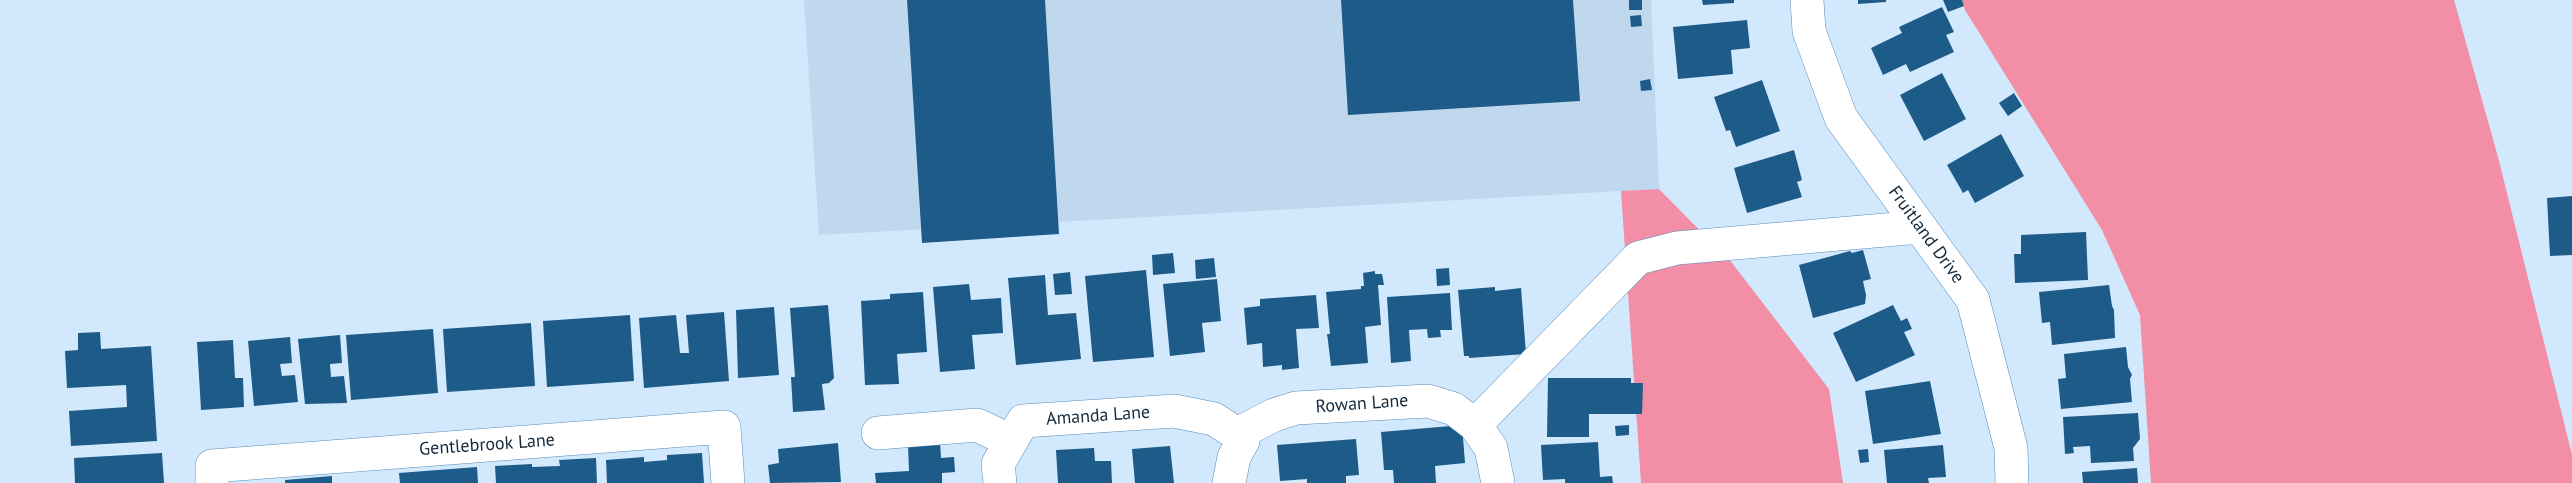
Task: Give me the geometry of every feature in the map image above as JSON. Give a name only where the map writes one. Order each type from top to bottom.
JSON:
[{"type":"street","name":"Fruitland Drive","points":[[1807,0],[1809,32],[1841,118],[1973,300],[2011,448],[2012,483]]},
{"type":"street","points":[[1475,425],[1638,258],[1677,248],[1920,227]]},
{"type":"street","name":"Rowan Lane","points":[[1237,434],[1274,415],[1296,408],[1412,400],[1428,401],[1454,409],[1475,425],[1491,448],[1498,483]]},
{"type":"street","name":"Amanda Lane","points":[[1000,483],[998,464],[1023,421],[1173,411],[1214,419],[1237,434]]},
{"type":"street","points":[[878,433],[977,425],[1011,441]]},
{"type":"street","name":"Gentlebrook Lane","points":[[212,483],[212,466],[724,427],[728,483]]},
{"type":"street","points":[[1228,483],[1234,457],[1243,441],[1237,434]]},
{"type":"shaded area","points":[[804,0],[1651,0],[1659,189],[819,235]]},
{"type":"shaded area","points":[[1962,0],[2454,0],[2498,157],[2572,455],[2572,483],[2151,483],[2140,315],[2102,230],[1965,10]]},
{"type":"shaded area","points":[[1659,189],[1732,263],[1829,389],[1843,483],[1641,483],[1621,191]]},
{"type":"building","points":[[907,0],[1045,0],[1059,234],[922,243]]},
{"type":"building","points":[[1341,0],[1573,0],[1580,101],[1348,115]]},
{"type":"building","points":[[1629,0],[1642,0],[1642,10],[1629,10]]},
{"type":"building","points":[[1702,0],[1734,0],[1734,3],[1703,5]]},
{"type":"building","points":[[1858,0],[1886,0],[1886,2],[1858,4]]},
{"type":"building","points":[[1943,0],[1962,0],[1964,6],[1948,12]]},
{"type":"building","points":[[1942,7],[1954,32],[1946,35],[1954,52],[1910,72],[1906,64],[1883,75],[1871,48],[1902,33],[1899,27]]},
{"type":"building","points":[[1641,15],[1642,26],[1631,27],[1630,16]]},
{"type":"building","points":[[1747,20],[1750,48],[1731,50],[1733,74],[1678,79],[1673,27]]},
{"type":"building","points":[[1942,73],[1966,119],[1924,141],[1900,95]]},
{"type":"building","points":[[1650,79],[1652,90],[1641,91],[1640,81]]},
{"type":"building","points":[[1762,80],[1780,131],[1736,147],[1730,130],[1726,131],[1714,97]]},
{"type":"building","points":[[2014,93],[2022,106],[2008,116],[1999,103]]},
{"type":"building","points":[[2001,134],[2024,176],[1975,203],[1968,190],[1963,193],[1947,165]]},
{"type":"building","points":[[1794,150],[1802,180],[1797,182],[1802,197],[1747,213],[1734,168]]},
{"type":"building","points":[[2572,196],[2572,255],[2550,256],[2547,198]]},
{"type":"building","points":[[2086,232],[2088,280],[2015,283],[2014,254],[2021,254],[2021,235]]},
{"type":"building","points":[[1863,250],[1871,279],[1863,281],[1865,304],[1813,318],[1799,265],[1850,251],[1852,253]]},
{"type":"building","points":[[1173,253],[1175,273],[1153,275],[1152,255]]},
{"type":"building","points":[[1214,258],[1216,277],[1196,279],[1195,260]]},
{"type":"building","points":[[1449,268],[1450,285],[1437,286],[1436,269]]},
{"type":"building","points":[[1146,270],[1154,357],[1093,362],[1085,276]]},
{"type":"building","points":[[1375,271],[1375,274],[1382,274],[1384,285],[1378,285],[1381,325],[1365,327],[1368,363],[1331,366],[1327,334],[1330,334],[1326,292],[1361,289],[1361,286],[1364,286],[1363,273]]},
{"type":"building","points":[[1070,272],[1072,294],[1055,295],[1053,274]]},
{"type":"building","points":[[1045,275],[1048,315],[1076,313],[1081,359],[1016,365],[1008,278]]},
{"type":"building","points":[[1217,279],[1221,321],[1202,323],[1205,352],[1170,356],[1163,284]]},
{"type":"building","points":[[969,284],[971,300],[1001,298],[1003,333],[972,335],[975,369],[940,372],[933,287]]},
{"type":"building","points":[[2109,285],[2114,310],[2115,338],[2052,345],[2050,322],[2042,323],[2039,292]]},
{"type":"building","points":[[1495,287],[1495,291],[1521,288],[1526,354],[1469,358],[1469,356],[1464,356],[1458,290]]},
{"type":"building","points":[[923,292],[927,352],[897,354],[899,384],[865,385],[861,301],[890,299],[890,294]]},
{"type":"building","points":[[1450,293],[1452,330],[1440,330],[1441,337],[1428,338],[1427,329],[1409,330],[1411,361],[1391,363],[1387,297]]},
{"type":"building","points":[[1316,295],[1319,328],[1296,329],[1299,368],[1282,370],[1282,365],[1263,367],[1262,343],[1247,345],[1244,308],[1260,306],[1260,299]]},
{"type":"building","points":[[828,305],[834,378],[829,383],[822,384],[825,410],[793,412],[791,377],[795,377],[790,308]]},
{"type":"building","points":[[1893,305],[1901,321],[1907,318],[1912,329],[1904,332],[1915,355],[1856,382],[1833,333]]},
{"type":"building","points":[[774,307],[779,375],[738,378],[736,310]]},
{"type":"building","points":[[724,312],[729,381],[644,388],[639,318],[676,315],[680,353],[689,353],[686,315]]},
{"type":"building","points":[[630,315],[634,381],[547,387],[543,321]]},
{"type":"building","points":[[531,323],[535,386],[447,392],[443,329]]},
{"type":"building","points":[[433,329],[438,393],[351,400],[346,335]]},
{"type":"building","points":[[100,332],[101,349],[151,346],[157,441],[71,446],[69,411],[127,407],[126,385],[67,388],[65,351],[78,350],[78,333]]},
{"type":"building","points":[[340,335],[342,363],[330,364],[331,377],[344,376],[347,403],[305,404],[298,339]]},
{"type":"building","points":[[290,337],[292,363],[280,364],[282,376],[295,375],[298,402],[254,406],[248,341]]},
{"type":"building","points":[[233,340],[235,378],[243,378],[244,407],[201,410],[197,342]]},
{"type":"building","points":[[2126,347],[2128,367],[2132,375],[2130,379],[2132,402],[2061,409],[2058,379],[2066,378],[2064,354]]},
{"type":"building","points":[[1548,378],[1631,378],[1631,383],[1643,383],[1642,414],[1589,414],[1589,437],[1547,437]]},
{"type":"building","points":[[1930,381],[1941,434],[1873,444],[1865,391]]},
{"type":"building","points":[[2138,413],[2140,439],[2133,448],[2134,461],[2091,463],[2090,446],[2073,447],[2074,453],[2065,454],[2063,417]]},
{"type":"building","points":[[1462,425],[1465,463],[1435,466],[1436,483],[1394,483],[1393,470],[1384,470],[1381,432]]},
{"type":"building","points":[[1629,425],[1629,435],[1616,436],[1615,426]]},
{"type":"building","points":[[1356,439],[1359,475],[1346,476],[1346,483],[1307,483],[1307,479],[1280,481],[1277,445]]},
{"type":"building","points":[[940,442],[941,458],[954,457],[955,472],[942,473],[942,483],[876,483],[875,473],[909,471],[908,444]]},
{"type":"building","points":[[1598,442],[1600,477],[1612,476],[1613,483],[1565,483],[1565,479],[1543,480],[1541,445]]},
{"type":"building","points":[[838,443],[841,482],[770,483],[768,465],[779,463],[778,449]]},
{"type":"building","points":[[1943,445],[1946,477],[1928,478],[1929,483],[1887,483],[1884,450]]},
{"type":"building","points":[[1170,446],[1174,483],[1135,483],[1132,449]]},
{"type":"building","points":[[1094,448],[1095,461],[1111,461],[1112,483],[1058,483],[1056,450]]},
{"type":"building","points":[[1868,449],[1869,462],[1860,463],[1858,450]]},
{"type":"building","points":[[162,453],[164,483],[75,483],[74,458]]},
{"type":"building","points":[[702,453],[704,483],[607,483],[606,460],[644,457],[644,462],[667,460],[667,455]]},
{"type":"building","points":[[596,458],[597,483],[496,483],[495,466],[532,464],[532,467],[560,466],[559,460]]},
{"type":"building","points":[[477,467],[478,483],[400,483],[399,473]]},
{"type":"building","points":[[2137,468],[2138,483],[2083,483],[2082,472]]},
{"type":"building","points":[[332,476],[332,483],[285,483],[285,480]]}]
